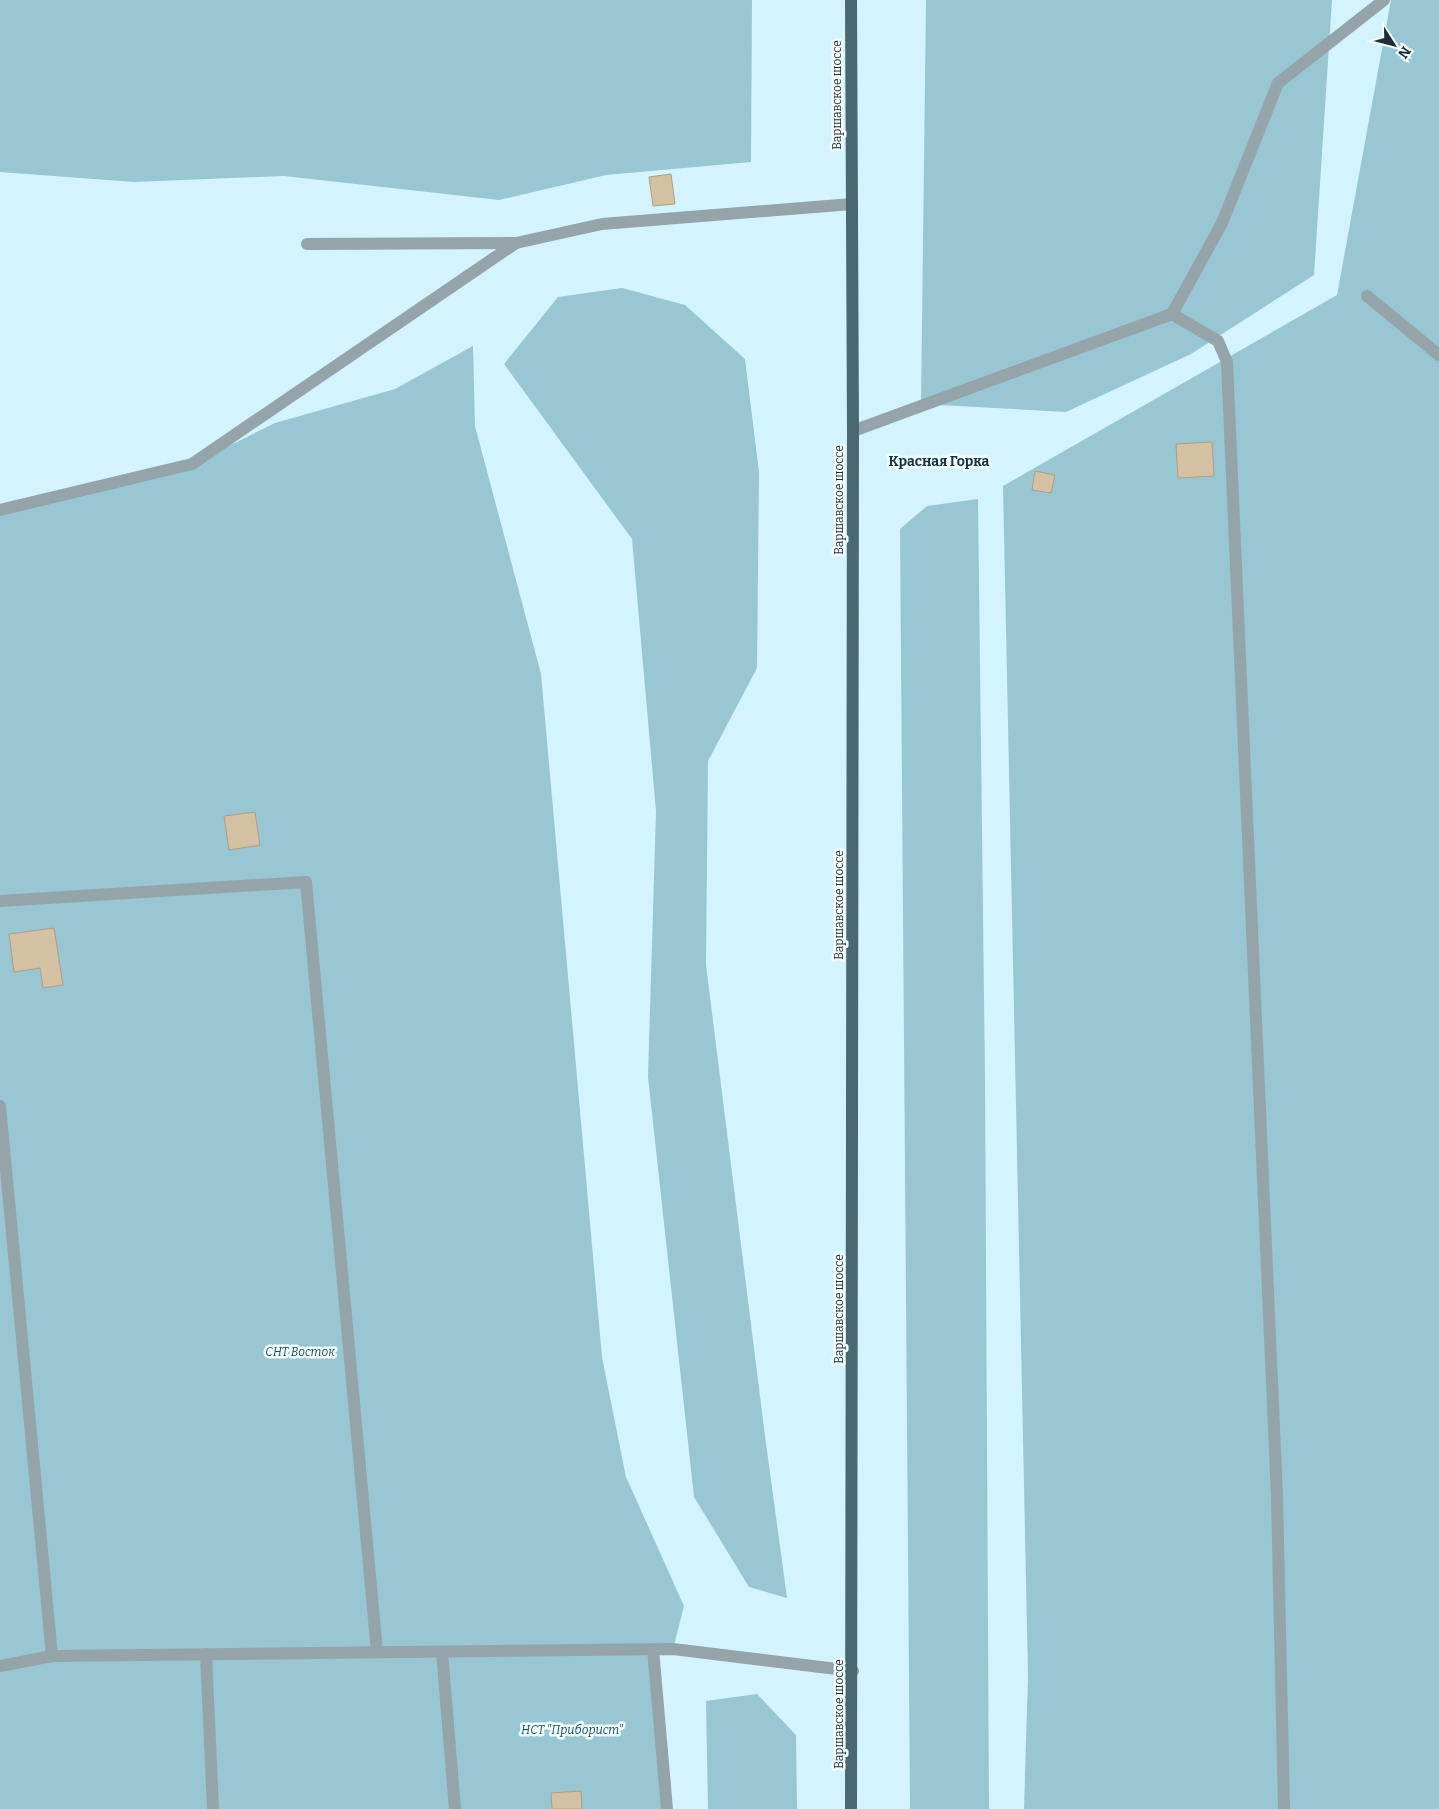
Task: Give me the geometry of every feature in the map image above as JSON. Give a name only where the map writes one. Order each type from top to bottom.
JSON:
[{"type":"main road","name":"Варшавское шоссе","points":[[850,0],[853,432],[853,1671],[851,1809]]},
{"type":"lane","points":[[853,432],[1172,314],[1222,223],[1278,83],[1384,0]]},
{"type":"lane","points":[[308,244],[516,243],[602,224],[852,204]]},
{"type":"lane","points":[[0,510],[192,464],[516,243]]},
{"type":"lane","points":[[1367,296],[1439,355]]},
{"type":"lane","points":[[1172,314],[1218,341],[1227,362],[1276,1486],[1284,1809]]},
{"type":"lane","points":[[0,900],[306,882],[377,1652]]},
{"type":"lane","points":[[0,1106],[52,1656]]},
{"type":"lane","points":[[653,1649],[667,1809]]},
{"type":"lane","points":[[0,1666],[52,1656],[673,1649],[853,1671]]},
{"type":"lane","points":[[442,1652],[455,1809]]},
{"type":"lane","points":[[206,1654],[212,1809]]},
{"type":"green space","points":[[0,0],[752,0],[751,162],[606,175],[499,200],[284,176],[134,182],[0,172]]},
{"type":"green space","points":[[926,0],[1332,0],[1314,275],[1191,354],[1066,412],[921,404]]},
{"type":"green space","points":[[1391,0],[1439,0],[1439,1809],[1024,1809],[1028,1676],[1003,486],[1337,295]]},
{"type":"green space","points":[[622,288],[685,305],[745,359],[759,472],[757,668],[708,761],[706,965],[787,1598],[749,1587],[694,1497],[648,1077],[656,811],[632,539],[504,364],[558,297]]},
{"type":"green space","name":"СНТ Восток","points":[[473,346],[475,426],[541,674],[602,1357],[626,1477],[684,1606],[673,1649],[653,1649],[668,1809],[0,1809],[0,510],[192,464],[275,423],[395,389]]},
{"type":"green space","points":[[978,499],[985,1079],[989,1809],[910,1809],[900,529],[927,506]]},
{"type":"green space","points":[[757,1694],[796,1735],[797,1809],[708,1809],[706,1701]]},
{"type":"building","points":[[671,174],[675,204],[653,206],[649,177]]},
{"type":"building","points":[[1212,442],[1214,476],[1178,478],[1176,444]]},
{"type":"building","points":[[1035,471],[1055,475],[1051,493],[1032,490]]},
{"type":"building","points":[[255,812],[260,845],[229,850],[224,816]]},
{"type":"building","points":[[54,928],[63,985],[43,988],[40,968],[14,972],[9,934]]},
{"type":"building","points":[[581,1791],[582,1809],[552,1809],[551,1793]]},
{"type":"district","name":"Красная Горка","points":[[939,461]]},
{"type":"park label","name":"НСТ \"Приборист\"","points":[[572,1730]]}]
